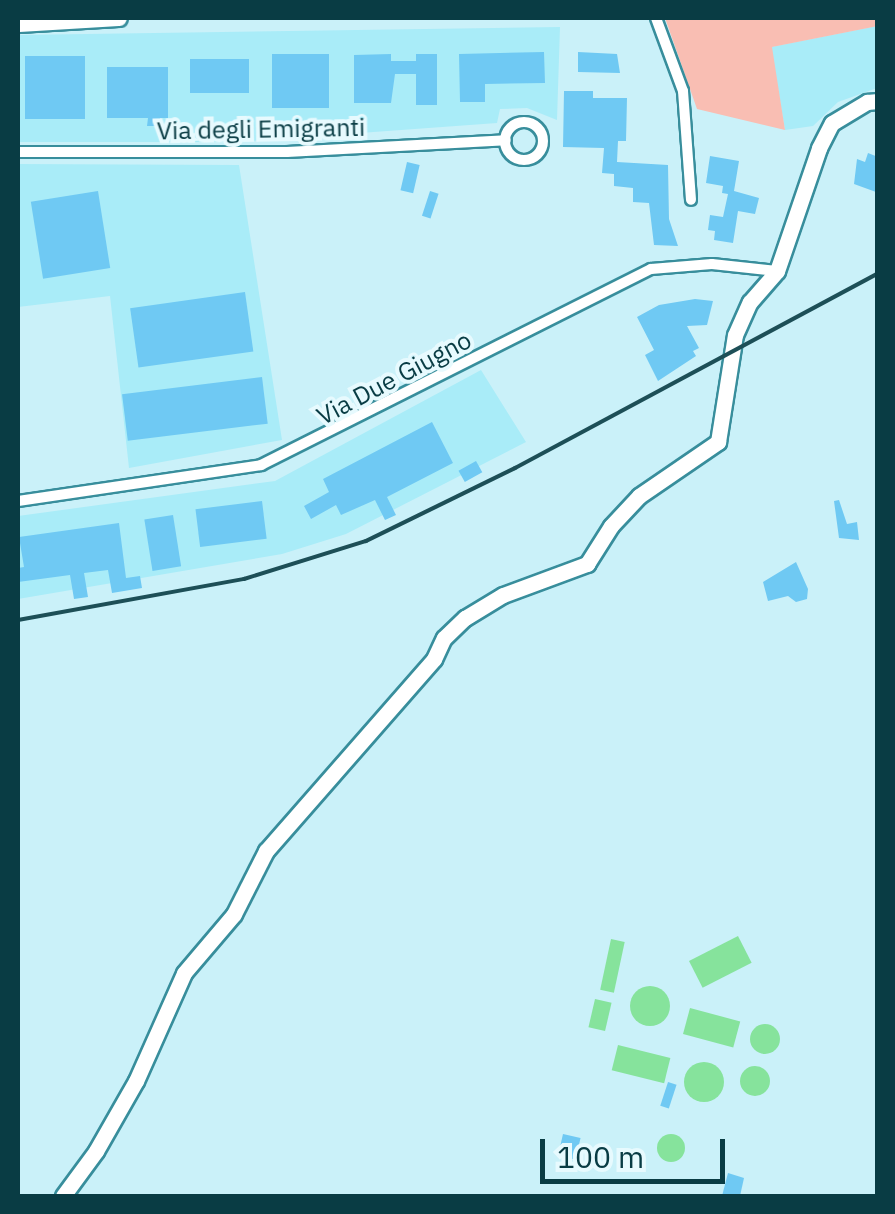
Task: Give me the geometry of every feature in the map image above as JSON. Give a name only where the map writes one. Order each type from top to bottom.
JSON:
[{"type":"street","points":[[18,24],[119,18]]},
{"type":"street","points":[[656,18],[683,91],[691,200]]},
{"type":"street","points":[[64,1196],[96,1152],[136,1081],[184,973],[234,914],[266,851],[434,658],[444,638],[465,618],[503,595],[587,564],[611,526],[638,496],[718,442],[735,335],[750,302],[776,270],[832,123],[867,102],[878,101]]},
{"type":"street","name":"Via degli Emigranti","points":[[18,152],[287,152],[506,140]]},
{"type":"street","name":"Via Due Giugno","points":[[18,501],[261,465],[651,268],[712,264],[776,270]]},
{"type":"shaded area","points":[[665,18],[877,18],[878,26],[772,47],[785,130],[697,109]]},
{"type":"shaded area","points":[[877,26],[877,88],[838,102],[813,126],[785,130],[771,47]]},
{"type":"shaded area","points":[[560,27],[557,120],[527,108],[500,109],[497,123],[238,142],[18,142],[18,35]]},
{"type":"shaded area","points":[[18,164],[239,165],[282,440],[129,468],[110,296],[18,307]]},
{"type":"shaded area","points":[[481,370],[526,442],[346,534],[282,554],[18,599],[18,516],[275,481]]},
{"type":"shaded area","points":[[738,936],[752,963],[703,988],[689,961]]},
{"type":"shaded area","points":[[611,939],[625,942],[614,993],[600,990]]},
{"type":"shaded area","points":[[650,986],[664,992],[670,1006],[664,1020],[650,1026],[636,1020],[630,1006],[636,992]]},
{"type":"shaded area","points":[[595,999],[612,1003],[605,1031],[588,1027]]},
{"type":"shaded area","points":[[690,1008],[740,1021],[733,1048],[683,1034]]},
{"type":"shaded area","points":[[765,1024],[775,1029],[780,1039],[775,1049],[765,1054],[755,1049],[750,1039],[755,1029]]},
{"type":"shaded area","points":[[618,1045],[670,1058],[664,1083],[612,1070]]},
{"type":"shaded area","points":[[704,1062],[718,1068],[724,1082],[718,1096],[704,1102],[690,1096],[684,1082],[690,1068]]},
{"type":"shaded area","points":[[755,1066],[765,1071],[770,1081],[765,1091],[755,1096],[745,1091],[740,1081],[745,1071]]},
{"type":"shaded area","points":[[671,1134],[681,1138],[685,1148],[681,1158],[671,1162],[661,1158],[657,1148],[661,1138]]},
{"type":"building","points":[[544,52],[545,83],[485,84],[485,102],[460,102],[459,54]]},
{"type":"building","points":[[578,52],[617,54],[620,73],[578,72]]},
{"type":"building","points":[[272,54],[329,54],[329,108],[272,108]]},
{"type":"building","points":[[391,54],[391,61],[416,61],[416,54],[437,54],[437,105],[416,105],[416,74],[395,74],[391,103],[354,103],[354,55]]},
{"type":"building","points":[[25,56],[85,56],[85,119],[25,119]]},
{"type":"building","points":[[190,59],[249,59],[249,93],[190,93]]},
{"type":"building","points":[[107,67],[168,67],[168,118],[160,118],[160,126],[147,126],[148,118],[107,118]]},
{"type":"building","points":[[564,91],[593,91],[593,98],[627,98],[626,141],[618,141],[617,162],[668,165],[669,219],[678,246],[654,245],[649,203],[633,202],[633,188],[614,186],[614,174],[602,173],[604,148],[563,147]]},
{"type":"building","points":[[868,153],[878,157],[876,192],[854,184],[857,159],[865,162]]},
{"type":"building","points":[[710,156],[739,161],[734,191],[759,198],[755,214],[738,211],[733,243],[714,240],[715,231],[708,230],[710,215],[723,217],[728,194],[722,193],[723,186],[706,183]]},
{"type":"building","points":[[407,162],[420,165],[413,193],[400,190]]},
{"type":"building","points":[[98,191],[110,268],[43,279],[31,202]]},
{"type":"building","points":[[430,191],[439,194],[431,219],[422,216]]},
{"type":"building","points":[[245,292],[253,351],[138,368],[130,308]]},
{"type":"building","points":[[695,299],[713,301],[707,325],[687,326],[699,348],[693,351],[696,356],[658,381],[645,355],[654,350],[637,317],[659,305]]},
{"type":"building","points":[[262,377],[268,424],[128,441],[122,394]]},
{"type":"building","points":[[432,422],[453,463],[387,497],[396,515],[385,520],[375,500],[341,515],[336,505],[311,519],[304,506],[329,492],[323,479]]},
{"type":"building","points":[[476,461],[482,472],[465,482],[459,471]]},
{"type":"building","points":[[839,500],[847,524],[857,522],[859,540],[839,538],[834,501]]},
{"type":"building","points":[[262,501],[267,539],[200,547],[195,509]]},
{"type":"building","points":[[173,515],[181,566],[152,571],[144,520]]},
{"type":"building","points":[[119,523],[126,578],[140,576],[142,588],[112,593],[108,570],[84,573],[88,597],[74,599],[70,575],[18,582],[18,568],[24,567],[19,537]]},
{"type":"building","points":[[796,562],[808,589],[807,599],[796,602],[788,596],[768,601],[763,582]]},
{"type":"building","points":[[668,1082],[677,1085],[669,1109],[660,1106]]},
{"type":"building","points":[[563,1134],[581,1138],[576,1159],[558,1155]]},
{"type":"building","points":[[728,1173],[744,1178],[740,1196],[722,1196]]},
{"type":"railway","points":[[18,620],[244,579],[366,541],[515,468],[878,273]]}]
